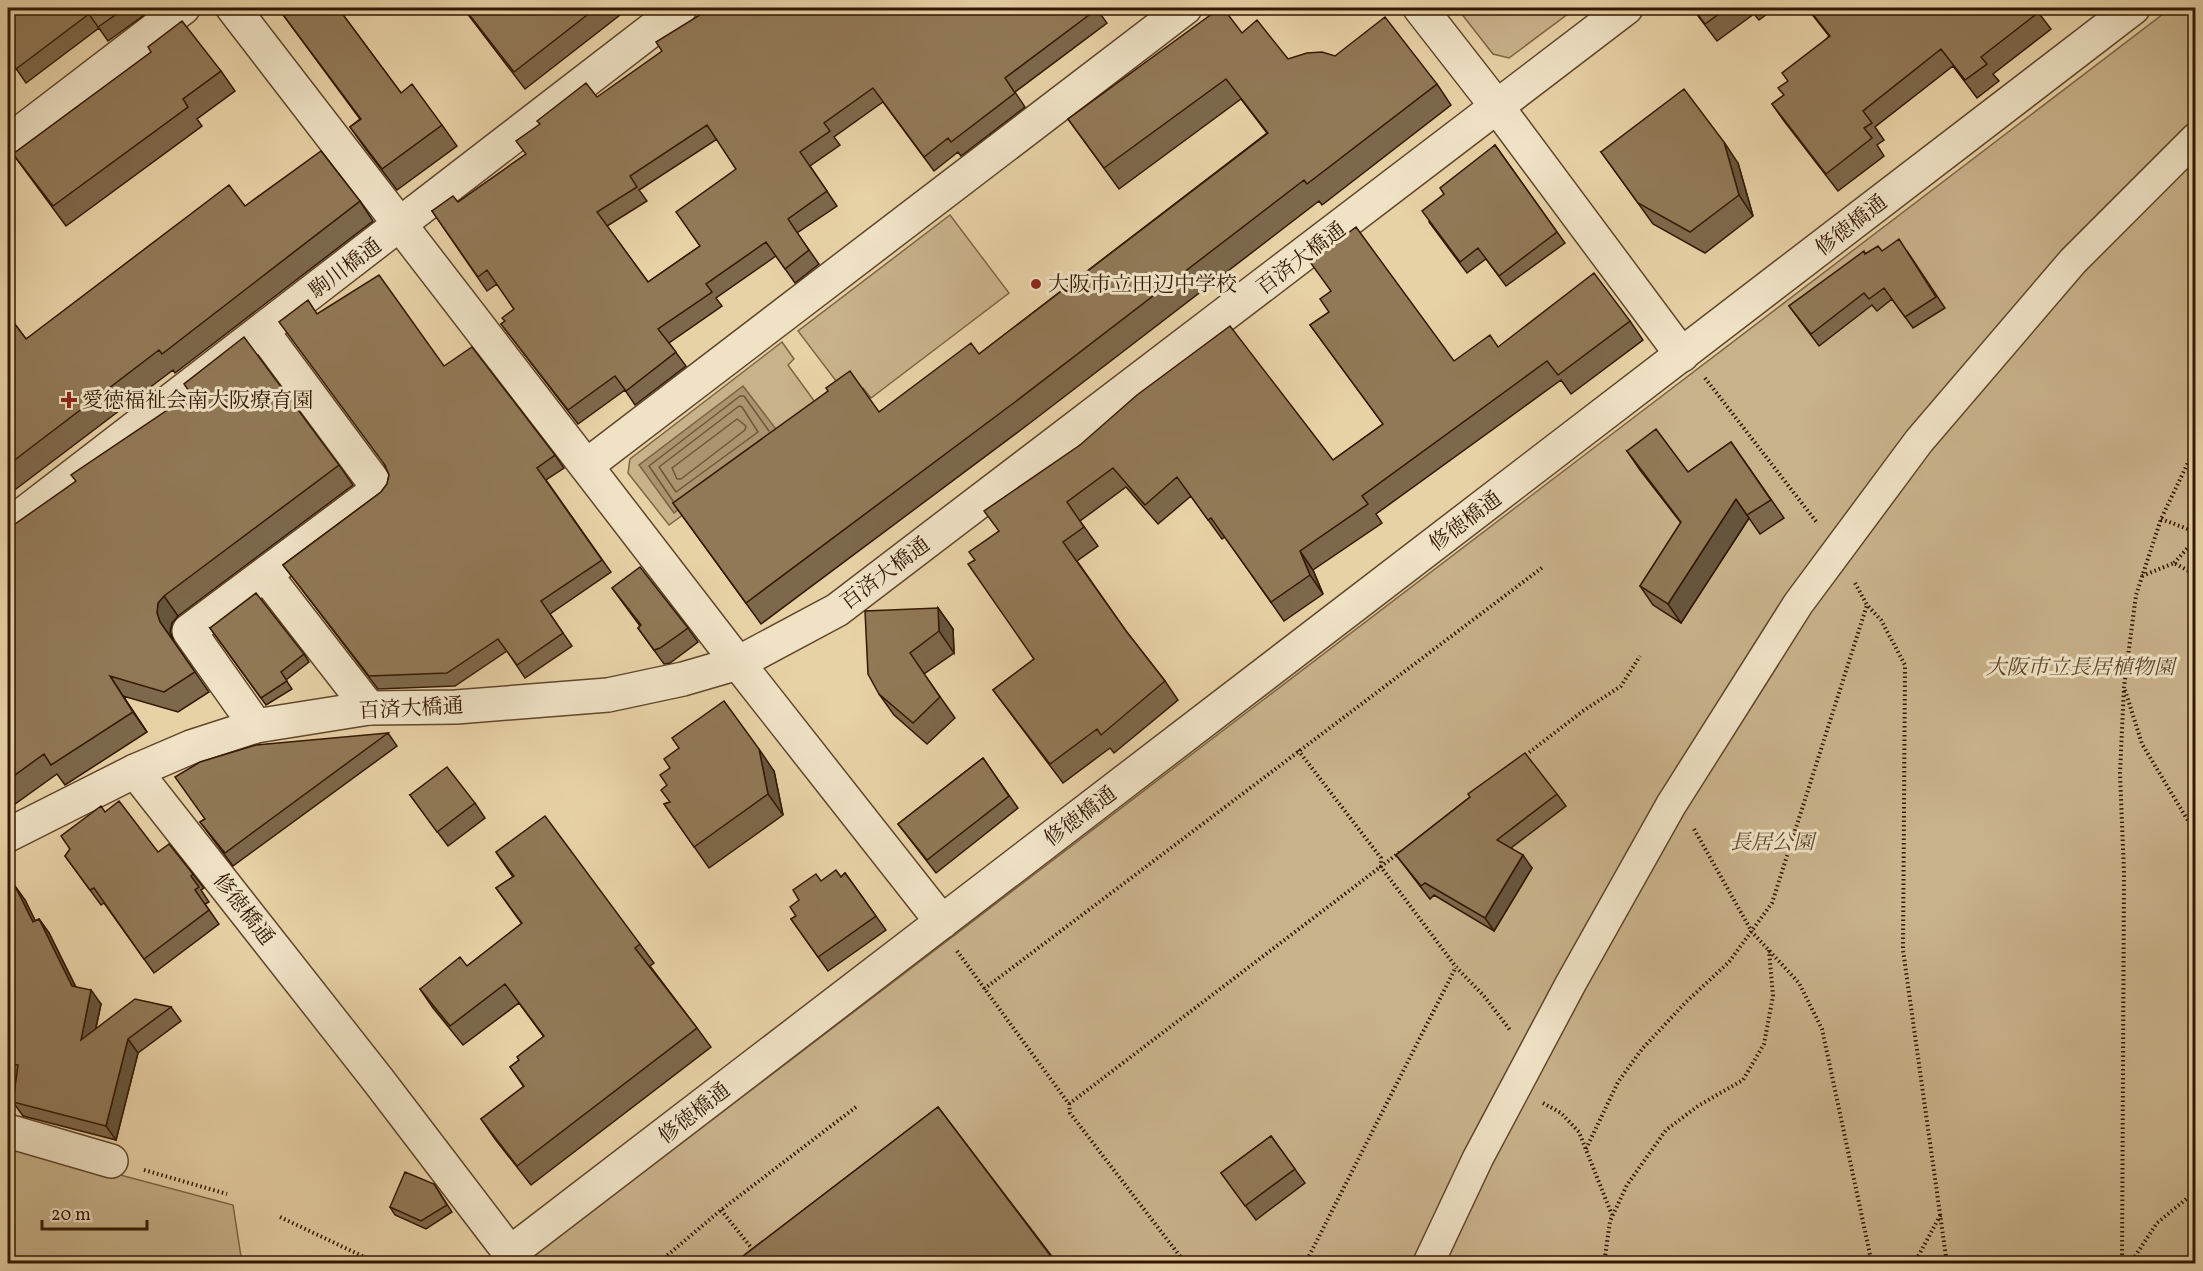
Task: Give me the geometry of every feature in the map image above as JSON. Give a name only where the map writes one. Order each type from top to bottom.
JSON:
[{"type":"street","points":[[8,142],[183,8]]},
{"type":"street","points":[[233,8],[947,934]]},
{"type":"street","points":[[586,466],[1185,8]]},
{"type":"street","points":[[1420,8],[1692,365]]},
{"type":"street","name":"百済大橋通","points":[[8,835],[135,771],[191,747],[256,726],[369,708],[456,707],[608,695],[682,679],[738,663],[837,610],[1498,108],[1626,8]]},
{"type":"street","name":"修徳橋通","points":[[135,771],[378,1080],[510,1253],[947,934],[1692,365],[2133,8]]},
{"type":"street","name":"駒川橋通","points":[[8,526],[401,225],[676,9]]},
{"type":"street","points":[[1428,1263],[1478,1158],[1671,805],[1798,604],[1919,441],[2073,261],[2196,138]]},
{"type":"street","points":[[256,726],[189,631],[379,489],[261,331]]},
{"type":"street","points":[[265,574],[369,708]]},
{"type":"street","points":[[8,1131],[111,1161]]},
{"type":"path","points":[[1692,365],[1818,525]]},
{"type":"path","points":[[2122,1263],[2124,873],[2120,773],[2124,687],[2136,595],[2161,519],[2196,446]]},
{"type":"path","points":[[2161,519],[2196,532]]},
{"type":"path","points":[[2142,576],[2174,563],[2196,539]]},
{"type":"path","points":[[2174,563],[2196,575]]},
{"type":"path","points":[[984,988],[1544,567]]},
{"type":"path","points":[[1850,575],[1867,604],[1881,620],[1905,664],[1903,950],[1942,1212],[1947,1263]]},
{"type":"path","points":[[1586,1149],[1618,1082],[1642,1049],[1686,1002],[1729,962],[1772,903],[1867,604]]},
{"type":"path","points":[[1518,761],[1583,711],[1622,686],[1640,656]]},
{"type":"path","points":[[2124,687],[2142,744],[2196,834]]},
{"type":"path","points":[[1298,750],[1380,858],[1381,867],[1456,967],[1484,996],[1510,1030]]},
{"type":"path","points":[[1686,836],[1692,826],[1752,932],[1799,983],[1822,1029],[1872,1263]]},
{"type":"path","points":[[1069,1104],[1408,846]]},
{"type":"path","points":[[947,934],[1069,1104],[1070,1113],[1186,1263]]},
{"type":"path","points":[[1604,1263],[1612,1216],[1627,1185],[1666,1130],[1698,1106],[1743,1080],[1764,1044],[1773,996],[1769,949]]},
{"type":"path","points":[[1305,1263],[1456,967]]},
{"type":"path","points":[[1537,1100],[1560,1113],[1579,1132],[1612,1216]]},
{"type":"path","points":[[657,1263],[721,1210],[856,1107]]},
{"type":"path","points":[[111,1161],[227,1194]]},
{"type":"path","points":[[2130,1263],[2157,1223],[2196,1191]]},
{"type":"path","points":[[721,1210],[755,1253]]},
{"type":"path","points":[[1914,1263],[1942,1212]]},
{"type":"path","points":[[280,1217],[379,1263]]},
{"type":"green space","points":[[1457,8],[1576,8],[1509,58],[1493,54]]},
{"type":"green space","name":"長居公園","points":[[2171,8],[2195,8],[2195,1263],[523,1264]]},
{"type":"green space","points":[[950,215],[1009,293],[871,398],[863,388],[849,398],[798,331]]},
{"type":"green space","points":[[782,342],[794,359],[788,365],[823,413],[669,525],[628,473],[630,459]]},
{"type":"green space","points":[[8,1145],[233,1205],[242,1263],[8,1263]]},
{"type":"water","points":[[743,386],[779,433],[674,513],[639,465]]},
{"type":"building","points":[[8,8],[125,8],[98,27],[89,14],[16,69],[8,56]]},
{"type":"building","points":[[278,8],[338,8],[401,93],[412,84],[442,125],[382,169],[350,127],[361,119]]},
{"type":"building","points":[[464,8],[596,8],[514,72]]},
{"type":"building","points":[[711,8],[1097,9],[1005,78],[1015,93],[951,142],[948,138],[924,157],[873,88],[824,123],[830,131],[800,152],[827,191],[788,219],[809,250],[785,269],[766,242],[706,284],[712,292],[658,329],[676,352],[626,391],[615,376],[568,410],[501,324],[505,321],[502,318],[514,309],[487,270],[478,277],[432,211],[453,196],[458,202],[526,154],[516,141],[540,124],[537,121],[586,83],[597,97],[662,51],[656,42]],"holes":[[[707,125],[736,169],[676,212],[700,246],[648,282],[597,212],[637,187],[630,176]]]},
{"type":"building","points":[[1223,8],[1242,33],[1257,20],[1288,59],[1307,53],[1322,52],[1335,56],[1385,17],[1437,84],[1307,184],[1304,180],[1015,402],[746,603],[673,503],[828,391],[826,388],[850,371],[879,412],[971,343],[979,354],[1268,133],[1226,79],[1104,168],[1068,119]]},
{"type":"building","points":[[1693,8],[1727,8],[1705,24]]},
{"type":"building","points":[[1808,8],[2035,8],[2039,12],[1981,57],[1987,64],[1965,80],[1941,49],[1863,111],[1872,123],[1864,128],[1872,138],[1826,174],[1772,104],[1784,95],[1778,88],[1788,81],[1782,73],[1830,36]]},
{"type":"building","points":[[182,21],[221,71],[183,99],[188,107],[53,206],[13,154],[151,52],[148,47]]},
{"type":"building","points":[[1684,89],[1724,142],[1739,195],[1690,232],[1638,203],[1601,152]]},
{"type":"building","points":[[1495,145],[1557,232],[1499,276],[1478,248],[1460,262],[1422,211],[1444,194],[1440,188]]},
{"type":"building","points":[[321,151],[360,201],[162,354],[159,350],[8,465],[8,315],[26,339],[229,185],[245,206]]},
{"type":"building","points":[[1356,227],[1454,361],[1490,335],[1498,347],[1594,273],[1630,321],[1558,375],[1547,361],[1362,496],[1368,504],[1300,551],[1310,575],[1271,602],[1211,518],[1208,520],[1177,477],[1145,505],[1113,468],[1067,502],[1084,527],[1063,542],[1126,631],[1165,681],[1101,735],[1097,729],[1050,764],[993,690],[1034,659],[968,564],[975,560],[969,552],[999,531],[984,511],[1080,445],[1137,395],[1230,326],[1333,460],[1383,424],[1310,325],[1329,312],[1320,299],[1331,291],[1310,262]]},
{"type":"building","points":[[1899,239],[1936,297],[1905,317],[1884,288],[1869,299],[1864,293],[1811,334],[1789,306],[1864,251],[1865,254],[1878,246],[1882,251]]},
{"type":"building","points":[[379,275],[444,366],[472,347],[555,455],[537,468],[602,560],[541,601],[563,633],[517,665],[498,639],[447,673],[369,676],[283,565],[381,492],[387,484],[389,475],[385,465],[279,322],[308,300],[317,314]]},
{"type":"building","points":[[244,337],[339,465],[164,596],[158,603],[157,613],[160,622],[195,672],[164,692],[110,676],[133,712],[51,765],[44,754],[8,780],[8,529],[76,481],[71,475],[191,394],[184,384]]},
{"type":"building","points":[[1656,429],[1688,472],[1731,442],[1771,500],[1747,515],[1736,499],[1668,604],[1640,586],[1681,522],[1627,451]]},
{"type":"building","points":[[640,567],[688,628],[654,650],[638,628],[641,625],[612,588]]},
{"type":"building","points":[[256,593],[304,654],[281,672],[287,681],[261,698],[210,628]]},
{"type":"building","points":[[938,608],[939,631],[910,653],[940,697],[913,723],[879,694],[868,674],[865,611]]},
{"type":"building","points":[[724,701],[759,749],[768,794],[694,847],[664,804],[670,802],[661,790],[667,785],[660,775],[670,768],[664,759],[679,748],[672,738]]},
{"type":"building","points":[[388,733],[225,853],[200,822],[205,819],[175,777],[200,762],[256,745]]},
{"type":"building","points":[[1525,753],[1557,794],[1497,840],[1523,855],[1485,918],[1425,883],[1421,886],[1396,855],[1470,797],[1468,794]]},
{"type":"building","points":[[983,758],[1009,796],[927,860],[898,824]]},
{"type":"building","points":[[447,767],[475,803],[437,832],[410,795]]},
{"type":"building","points":[[119,801],[158,852],[169,844],[193,874],[191,876],[199,887],[195,890],[209,910],[144,959],[94,888],[90,890],[65,856],[70,849],[61,836],[101,806],[105,812]]},
{"type":"building","points":[[545,816],[640,944],[635,948],[697,1028],[517,1166],[481,1119],[524,1086],[510,1067],[519,1060],[517,1057],[544,1036],[505,984],[450,1026],[420,989],[460,957],[467,966],[522,923],[496,888],[514,876],[496,852]]},
{"type":"building","points":[[836,870],[841,877],[845,873],[876,916],[818,957],[791,919],[796,916],[790,907],[799,900],[793,890],[816,874],[821,881]]},
{"type":"building","points":[[15,886],[33,922],[39,919],[72,986],[91,990],[81,1040],[135,999],[171,1007],[128,1039],[106,1126],[13,1102],[18,1065],[8,1063],[8,890]]},
{"type":"building","points":[[938,1107],[1053,1259],[1047,1263],[734,1263]]},
{"type":"building","points":[[1271,1136],[1295,1169],[1245,1206],[1221,1173]]},
{"type":"building","points":[[405,1172],[434,1184],[447,1205],[421,1221],[390,1207]]},
{"type":"place","name":"大阪市立田辺中学校","points":[[1036,284]]},
{"type":"place","name":"愛徳福祉会南大阪療育園","points":[[69,400]]},
{"type":"park label","name":"大阪市立長居植物園","points":[[2080,667]]}]
